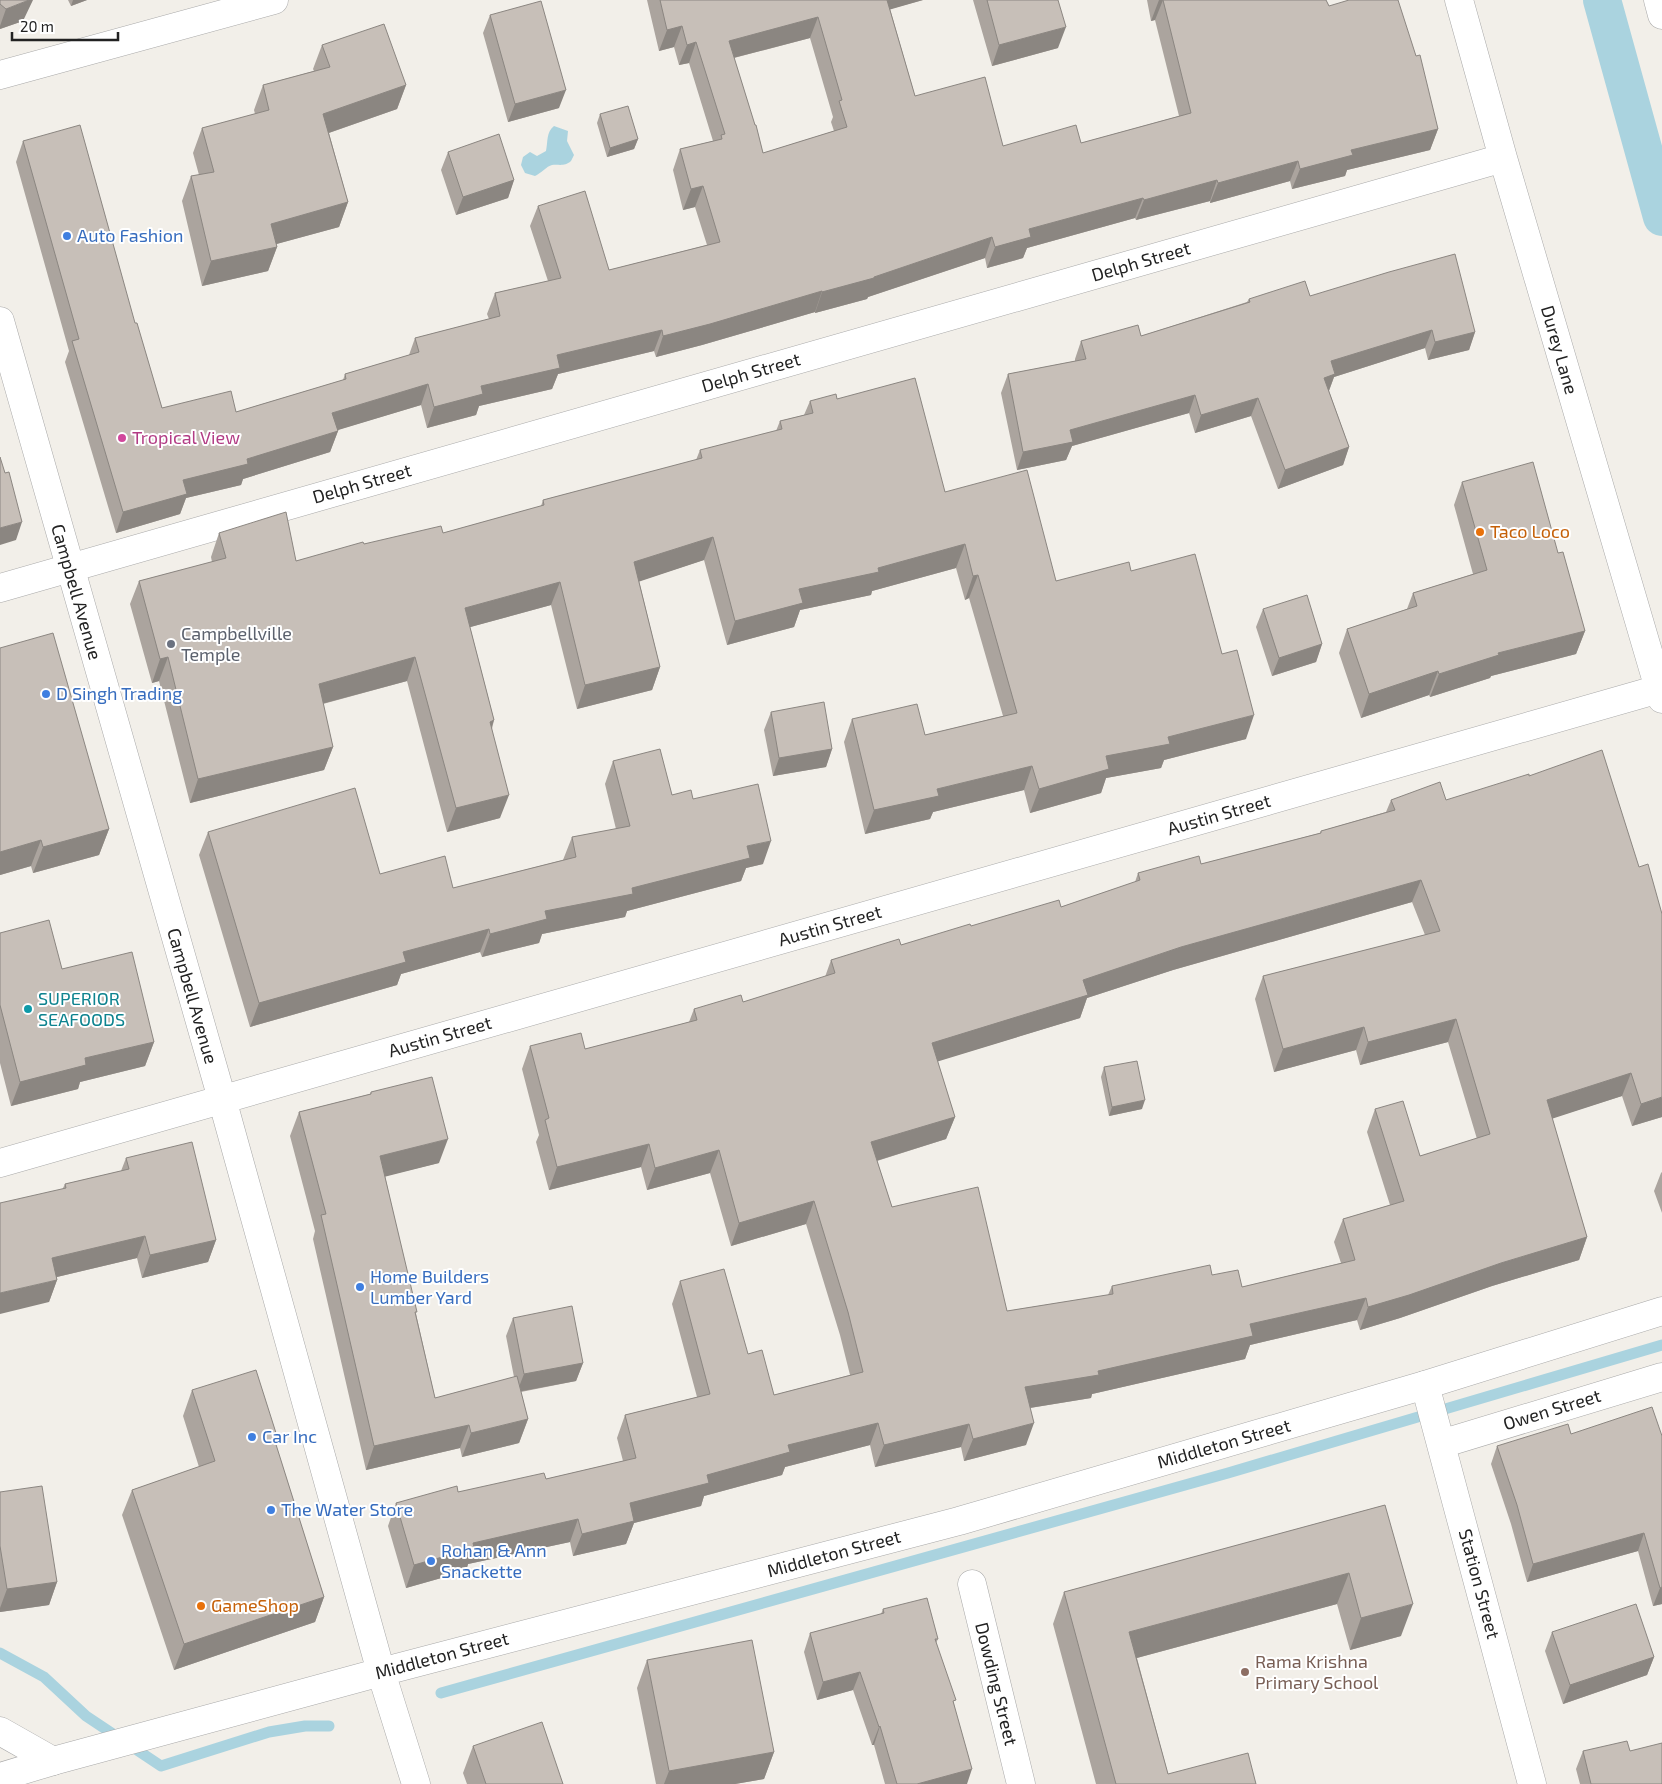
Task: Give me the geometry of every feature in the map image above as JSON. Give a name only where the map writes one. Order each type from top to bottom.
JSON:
[{"type":"street","points":[[0,75],[274,0]]},
{"type":"street","name":"Durey Lane","points":[[1459,0],[1503,158],[1661,694]]},
{"type":"street","points":[[1658,0],[1662,15]]},
{"type":"street","name":"Delph Street","points":[[0,588],[1503,158]]},
{"type":"street","name":"Campbell Avenue","points":[[0,321],[222,1100],[382,1672],[416,1784]]},
{"type":"street","name":"Austin Street","points":[[0,1163],[1661,694]]},
{"type":"street","name":"Middleton Street","points":[[0,1777],[382,1672],[959,1521],[1425,1385],[1662,1310]]},
{"type":"street","name":"Owen Street","points":[[1441,1444],[1662,1377]]},
{"type":"street","name":"Station Street","points":[[1425,1385],[1532,1784]]},
{"type":"street","name":"Dowding Street","points":[[972,1584],[1021,1784]]},
{"type":"street","points":[[0,1731],[53,1761]]},
{"type":"water","points":[[554,126],[568,131],[567,141],[574,155],[571,161],[564,165],[550,166],[535,176],[525,173],[521,165],[523,157],[530,152],[537,156],[546,151],[548,134]]},
{"type":"building","points":[[0,0],[29,0],[6,9],[0,4]]},
{"type":"building","points":[[660,0],[887,0],[915,96],[985,77],[1003,146],[1076,125],[1081,143],[1191,113],[1163,0],[1326,0],[1329,6],[1349,0],[1398,0],[1416,56],[1420,55],[1438,129],[1351,150],[1353,155],[1300,169],[1298,161],[1218,183],[1217,180],[1144,200],[1143,198],[1029,229],[1031,237],[995,247],[992,237],[874,278],[822,291],[710,324],[663,336],[662,330],[557,355],[560,368],[481,386],[483,394],[434,407],[428,384],[332,413],[338,431],[247,459],[248,464],[183,480],[187,494],[123,512],[72,341],[79,339],[23,141],[80,125],[135,323],[137,323],[162,408],[231,391],[236,412],[346,379],[345,374],[419,352],[415,338],[500,316],[495,293],[561,278],[538,206],[585,191],[609,270],[720,242],[703,186],[691,189],[680,149],[722,139],[721,135],[725,134],[696,42],[687,45],[682,26],[667,30]],"holes":[[[818,17],[842,100],[839,101],[847,127],[763,153],[729,41]]]},
{"type":"building","points":[[987,0],[1058,0],[1066,27],[999,45]]},
{"type":"building","points":[[541,1],[566,90],[515,104],[490,15]]},
{"type":"building","points":[[384,24],[406,85],[323,114],[348,202],[271,224],[277,247],[211,261],[191,176],[214,172],[202,128],[269,110],[263,85],[330,67],[322,45]]},
{"type":"building","points":[[628,106],[638,139],[610,148],[600,114]]},
{"type":"building","points":[[499,134],[514,180],[463,197],[448,152]]},
{"type":"building","points":[[1455,254],[1475,332],[1435,342],[1432,330],[1331,361],[1335,374],[1324,378],[1349,447],[1285,470],[1258,398],[1201,415],[1195,395],[1070,430],[1073,442],[1023,452],[1008,374],[1086,359],[1081,341],[1138,325],[1141,336],[1250,302],[1249,299],[1305,281],[1310,296]]},
{"type":"building","points":[[915,378],[945,492],[1027,470],[1056,581],[1129,562],[1131,571],[1195,554],[1222,654],[1237,650],[1254,715],[1168,737],[1170,744],[1106,756],[1109,769],[1039,789],[1032,766],[937,789],[939,796],[874,810],[852,719],[917,704],[925,735],[1017,713],[978,575],[973,576],[965,544],[878,568],[879,572],[799,589],[803,603],[735,621],[713,537],[634,562],[660,667],[585,685],[560,582],[465,608],[494,720],[490,722],[509,795],[456,808],[415,657],[319,684],[333,747],[198,779],[168,657],[160,659],[139,581],[226,558],[219,533],[286,512],[296,561],[363,542],[364,544],[441,526],[443,533],[544,505],[543,500],[702,458],[700,450],[782,429],[780,421],[813,413],[810,401],[836,394],[837,399]]},
{"type":"building","points":[[0,457],[5,473],[9,472],[22,522],[0,528]]},
{"type":"building","points":[[1533,462],[1558,553],[1563,552],[1585,631],[1498,653],[1499,655],[1439,674],[1438,671],[1369,694],[1347,629],[1417,606],[1413,593],[1487,570],[1462,482]]},
{"type":"building","points":[[1307,595],[1322,644],[1279,658],[1263,609]]},
{"type":"building","points":[[53,633],[109,829],[43,847],[41,840],[0,852],[0,648]]},
{"type":"building","points":[[824,702],[832,749],[779,758],[771,712]]},
{"type":"building","points":[[660,749],[672,795],[691,790],[693,799],[758,784],[771,841],[747,846],[750,858],[632,888],[633,894],[545,911],[547,919],[490,934],[489,929],[403,952],[406,962],[259,1003],[208,832],[355,788],[380,874],[445,856],[453,888],[576,857],[572,837],[630,826],[613,761]]},
{"type":"building","points":[[1602,750],[1639,867],[1648,864],[1662,914],[1662,1097],[1641,1104],[1631,1073],[1547,1100],[1587,1237],[1368,1307],[1366,1298],[1250,1324],[1253,1336],[1098,1371],[1099,1375],[1025,1387],[1034,1423],[973,1439],[969,1424],[884,1445],[878,1423],[788,1445],[790,1452],[707,1475],[709,1483],[630,1503],[634,1521],[582,1534],[578,1519],[473,1543],[474,1548],[414,1565],[396,1503],[457,1486],[458,1492],[544,1473],[546,1479],[636,1458],[625,1415],[710,1394],[680,1281],[724,1269],[748,1354],[762,1350],[774,1395],[863,1372],[848,1312],[814,1201],[739,1223],[719,1150],[655,1168],[649,1144],[557,1167],[545,1120],[549,1118],[530,1046],[581,1033],[585,1049],[697,1020],[694,1009],[741,995],[743,1002],[835,973],[831,960],[899,939],[901,945],[1059,900],[1061,907],[1140,880],[1138,873],[1199,856],[1201,864],[1321,833],[1321,831],[1395,810],[1391,800],[1440,782],[1446,800],[1529,774],[1529,776]],"holes":[[[1421,880],[1440,931],[1263,976],[1283,1049],[1364,1027],[1368,1042],[1456,1019],[1490,1134],[1420,1156],[1403,1101],[1375,1109],[1404,1201],[1343,1219],[1355,1260],[1242,1287],[1238,1270],[1212,1275],[1210,1265],[1112,1286],[1113,1294],[1007,1311],[978,1187],[892,1207],[871,1142],[955,1117],[932,1043],[1088,995],[1083,980],[1181,947]]]},
{"type":"building","points":[[49,920],[62,969],[132,952],[154,1042],[85,1058],[86,1065],[20,1082],[0,1005],[0,933]]},
{"type":"building","points":[[1137,1061],[1145,1100],[1112,1107],[1104,1067]]},
{"type":"building","points":[[432,1077],[448,1139],[380,1156],[417,1312],[415,1312],[435,1398],[517,1376],[528,1419],[471,1433],[469,1425],[374,1446],[321,1215],[326,1214],[299,1112]]},
{"type":"building","points":[[192,1142],[216,1240],[150,1255],[145,1236],[52,1258],[57,1280],[0,1293],[0,1203],[66,1188],[65,1184],[129,1169],[126,1158]]},
{"type":"building","points":[[572,1306],[583,1363],[524,1374],[513,1318]]},
{"type":"building","points":[[256,1370],[276,1433],[273,1435],[324,1597],[184,1644],[132,1490],[215,1461],[192,1390]]},
{"type":"building","points":[[1652,1407],[1662,1436],[1662,1587],[1660,1588],[1644,1533],[1533,1564],[1517,1505],[1497,1446],[1568,1424],[1571,1434]]},
{"type":"building","points":[[42,1486],[57,1582],[7,1589],[0,1546],[0,1492]]},
{"type":"building","points":[[1385,1505],[1413,1604],[1361,1618],[1349,1573],[1129,1632],[1168,1774],[1248,1753],[1256,1784],[1116,1784],[1064,1592]]},
{"type":"building","points":[[927,1598],[938,1639],[935,1639],[956,1700],[953,1701],[972,1769],[917,1784],[897,1784],[880,1726],[860,1672],[823,1682],[810,1633],[884,1613],[883,1609]]},
{"type":"building","points":[[1636,1604],[1654,1657],[1570,1685],[1552,1632]]},
{"type":"building","points":[[752,1640],[774,1752],[669,1771],[647,1660]]},
{"type":"building","points":[[542,1722],[563,1784],[486,1784],[473,1746]]},
{"type":"building","points":[[1627,1741],[1630,1751],[1662,1743],[1662,1784],[1591,1784],[1583,1751]]},
{"type":"waterway","points":[[1602,0],[1662,217]]},
{"type":"waterway","points":[[441,1693],[1228,1473],[1662,1345]]},
{"type":"waterway","points":[[0,1653],[44,1677],[86,1716],[161,1766],[269,1732],[305,1726],[329,1726]]},
{"type":"place","name":"Auto Fashion","points":[[67,236]]},
{"type":"place","name":"Tropical View","points":[[122,438]]},
{"type":"place","name":"Taco Loco","points":[[1480,532]]},
{"type":"place","name":"Campbellville Temple","points":[[171,644]]},
{"type":"place","name":"D Singh Trading","points":[[46,694]]},
{"type":"place","name":"SUPERIOR SEAFOODS","points":[[28,1009]]},
{"type":"place","name":"Home Builders Lumber Yard","points":[[360,1287]]},
{"type":"place","name":"Car Inc","points":[[252,1437]]},
{"type":"place","name":"The Water Store","points":[[271,1510]]},
{"type":"place","name":"Rohan & Ann Snackette","points":[[431,1561]]},
{"type":"place","name":"GameShop","points":[[201,1606]]},
{"type":"place","name":"Rama Krishna Primary School","points":[[1245,1672]]}]
